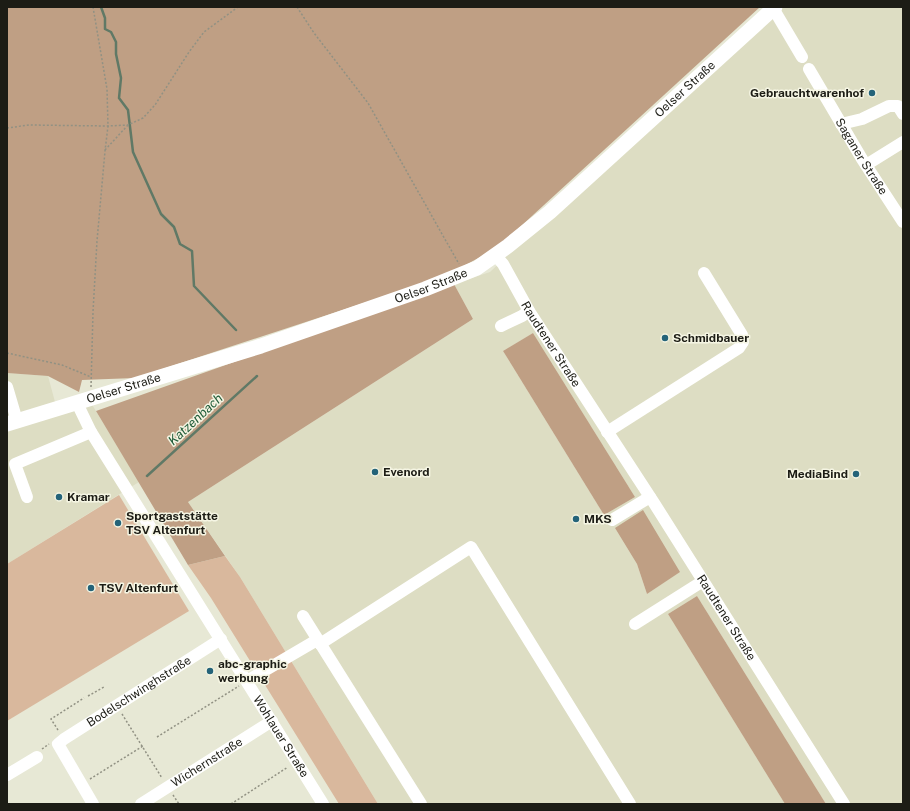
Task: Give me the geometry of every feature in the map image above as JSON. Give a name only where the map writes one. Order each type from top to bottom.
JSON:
[{"type":"main road","name":"Oelser Straße","points":[[12,422],[261,346],[350,316],[465,274],[477,268],[496,256],[565,199],[774,8]]},
{"type":"street","points":[[774,8],[802,57]]},
{"type":"street","name":"Saganer Straße","points":[[809,69],[866,165],[898,204],[903,222]]},
{"type":"street","points":[[841,124],[862,118],[889,106],[898,106],[903,114]]},
{"type":"street","points":[[866,165],[903,142]]},
{"type":"street","name":"Raudtener Straße","points":[[496,256],[503,264],[530,311],[650,497],[844,804]]},
{"type":"street","points":[[607,432],[739,348],[743,342],[742,335],[704,273]]},
{"type":"street","points":[[501,326],[530,311]]},
{"type":"street","points":[[7,387],[12,422]]},
{"type":"street","name":"Wohlauer Straße","points":[[84,401],[91,432],[323,804]]},
{"type":"street","points":[[27,497],[15,464],[91,432]]},
{"type":"street","points":[[612,520],[650,497]]},
{"type":"street","points":[[247,681],[319,642],[471,547],[630,804]]},
{"type":"street","points":[[635,624],[703,581]]},
{"type":"street","points":[[303,616],[421,804]]},
{"type":"street","name":"Bodelschwinghstraße","points":[[61,742],[116,705],[221,639]]},
{"type":"street","name":"Wichernstraße","points":[[141,804],[272,721]]},
{"type":"street","points":[[61,742],[81,785],[93,804]]},
{"type":"street","points":[[7,775],[37,757]]},
{"type":"path","points":[[84,401],[92,378],[94,304],[108,126],[107,90],[93,7]]},
{"type":"path","points":[[7,128],[29,125],[128,125],[143,118],[155,105],[189,52],[204,32],[238,7]]},
{"type":"path","points":[[297,7],[314,33],[368,102],[465,274]]},
{"type":"path","points":[[105,151],[128,125]]},
{"type":"path","points":[[7,353],[62,365],[92,378]]},
{"type":"path","points":[[157,738],[247,681]]},
{"type":"path","points":[[88,696],[104,687]]},
{"type":"path","points":[[37,757],[40,750],[50,744],[61,742],[51,719],[84,698]]},
{"type":"path","points":[[116,705],[168,787]]},
{"type":"path","points":[[81,785],[143,746]]},
{"type":"path","points":[[231,804],[297,761]]},
{"type":"shaded area","points":[[7,7],[760,7],[497,248],[443,277],[135,378],[82,380],[79,392],[48,376],[7,373]]},
{"type":"shaded area","points":[[769,7],[903,7],[903,804],[826,804],[697,596],[668,614],[785,804],[378,804],[240,577],[188,502],[473,319],[454,284],[490,272]],"holes":[[[533,333],[635,497],[604,515],[503,351]],[[615,528],[679,572],[647,594],[637,564]]]},
{"type":"shaded area","points":[[454,284],[473,319],[188,502],[225,556],[188,565],[96,411]]},
{"type":"shaded area","points":[[533,333],[635,497],[604,515],[503,351]]},
{"type":"shaded area","points":[[7,373],[48,376],[55,402],[85,393],[139,482],[7,564]]},
{"type":"shaded area","name":"TSV Altenfurt","points":[[119,495],[189,611],[7,721],[7,564]]},
{"type":"shaded area","points":[[643,510],[680,572],[647,594],[637,564],[615,528]]},
{"type":"shaded area","points":[[225,556],[240,577],[378,804],[339,804],[211,598],[188,565]]},
{"type":"shaded area","points":[[697,596],[826,804],[785,804],[668,614]]},
{"type":"waterway","name":"Katzenbach","points":[[101,7],[105,18],[105,29],[111,32],[116,42],[116,54],[121,78],[119,98],[128,110],[133,152],[161,214],[174,227],[180,244],[192,251],[194,286],[236,330]]},
{"type":"waterway","name":"Katzenbach","points":[[147,476],[257,376]]},
{"type":"place","name":"Gebrauchtwarenhof","points":[[872,93]]},
{"type":"place","name":"Schmidbauer","points":[[665,338]]},
{"type":"place","name":"Evenord","points":[[375,472]]},
{"type":"place","name":"MediaBind","points":[[856,474]]},
{"type":"place","name":"Kramar","points":[[59,497]]},
{"type":"place","name":"MKS","points":[[576,519]]},
{"type":"place","name":"Sportgaststätte TSV Altenfurt","points":[[118,523]]},
{"type":"place","name":"TSV Altenfurt","points":[[91,588]]},
{"type":"place","name":"abc-graphic werbung","points":[[210,671]]}]
